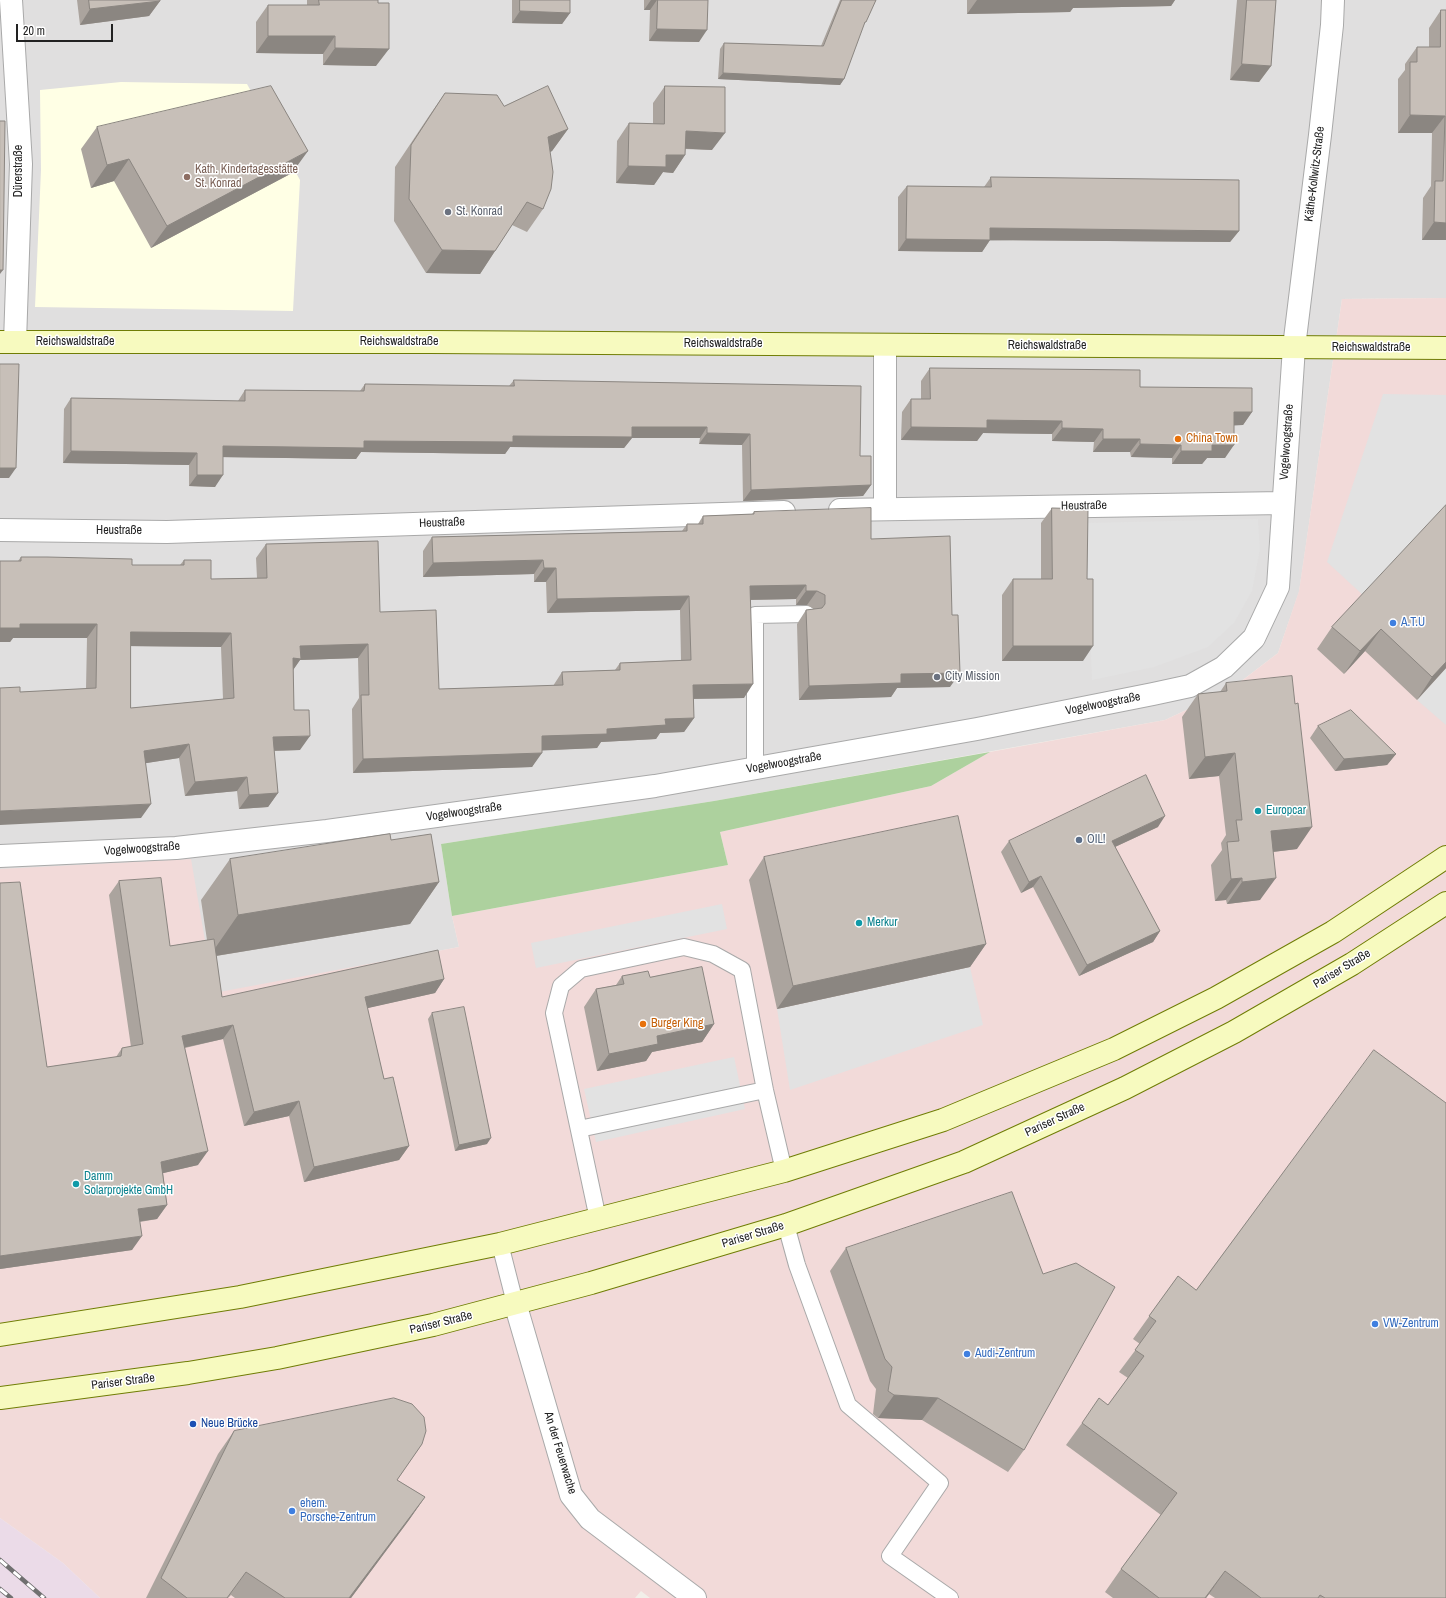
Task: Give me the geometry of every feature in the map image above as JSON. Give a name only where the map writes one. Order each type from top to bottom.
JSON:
[{"type":"main road","name":"Reichswaldstraße","points":[[8,342],[432,342],[1446,348]]},
{"type":"main road","points":[[0,1335],[240,1297],[500,1244],[784,1171],[943,1120],[1114,1050],[1216,998],[1333,932],[1446,857]]},
{"type":"main road","name":"Pariser Straße","points":[[0,1398],[188,1373],[277,1358],[433,1325],[591,1283],[786,1225],[964,1162],[1125,1088],[1234,1032],[1345,968],[1446,903]]},
{"type":"street","name":"Dürerstraße","points":[[8,342],[21,164],[11,0]]},
{"type":"street","name":"Käthe-Kollwitz-Straße","points":[[1294,348],[1320,136],[1332,25],[1333,0]]},
{"type":"street","points":[[884,345],[885,509]]},
{"type":"street","name":"Vogelwoogstraße","points":[[0,856],[176,848],[327,831],[656,786],[977,729],[1190,686],[1224,667],[1254,638],[1278,587],[1294,348]]},
{"type":"street","name":"Heustraße","points":[[0,530],[167,532],[885,509],[1283,503]]},
{"type":"street","name":"An der Feuerwache","points":[[515,1303],[571,1495],[590,1519],[695,1598]]},
{"type":"lane","points":[[755,768],[755,615],[807,614]]},
{"type":"lane","points":[[598,1219],[554,1013],[561,986],[581,969],[684,947],[713,954],[742,970],[765,1090],[784,1171]]},
{"type":"lane","points":[[579,1129],[765,1090]]},
{"type":"lane","points":[[786,1225],[797,1265],[848,1405],[940,1483],[890,1556],[950,1598]]},
{"type":"lane","points":[[500,1244],[515,1303]]},
{"type":"shaded area","points":[[0,0],[1446,0],[1446,298],[1342,299],[1299,592],[1278,653],[1231,689],[1165,720],[714,801],[441,844],[452,916],[459,947],[214,994],[46,868],[0,869]]},
{"type":"shaded area","points":[[121,82],[247,84],[300,180],[293,311],[35,307],[41,170],[40,90]]},
{"type":"shaded area","points":[[1446,298],[1446,1598],[650,1598],[641,1591],[635,1598],[100,1598],[63,1563],[0,1518],[0,869],[191,859],[214,993],[459,947],[452,916],[728,865],[720,832],[931,786],[990,752],[1165,720],[1231,689],[1278,653],[1299,591],[1342,299]]},
{"type":"shaded area","points":[[1383,394],[1446,395],[1446,511],[1365,597],[1327,562]]},
{"type":"shaded area","points":[[1258,519],[1260,549],[1252,591],[1234,623],[1208,647],[1154,667],[1092,680],[1086,523]]},
{"type":"shaded area","points":[[1446,668],[1446,725],[1417,700]]},
{"type":"shaded area","points":[[722,904],[727,929],[536,968],[531,943]]},
{"type":"shaded area","points":[[970,967],[983,1025],[790,1090],[777,1009]]},
{"type":"shaded area","points":[[734,1057],[745,1109],[596,1142],[584,1089]]},
{"type":"shaded area","points":[[0,1518],[63,1563],[100,1598],[0,1598]]},
{"type":"green space","points":[[990,752],[931,786],[720,832],[728,865],[452,916],[441,844],[714,801]]},
{"type":"building","points":[[89,0],[160,0],[160,1],[90,9]]},
{"type":"building","points":[[319,0],[378,0],[378,3],[389,3],[389,49],[335,48],[335,36],[268,36],[268,5],[319,5]]},
{"type":"building","points":[[520,0],[570,0],[570,13],[520,11]]},
{"type":"building","points":[[658,0],[708,0],[707,30],[657,29]]},
{"type":"building","points":[[842,0],[876,0],[865,22],[844,79],[723,73],[724,43],[823,46]]},
{"type":"building","points":[[1247,0],[1276,0],[1271,66],[1242,64]]},
{"type":"building","points":[[1441,10],[1446,10],[1446,223],[1434,222],[1435,181],[1443,181],[1445,116],[1410,115],[1410,62],[1417,62],[1417,47],[1440,47]]},
{"type":"building","name":"Kath. Kindertagesstätte St. Konrad","points":[[271,86],[308,151],[167,226],[129,159],[107,165],[97,127]]},
{"type":"building","points":[[548,86],[568,129],[548,137],[553,172],[551,189],[543,209],[527,202],[495,251],[442,250],[409,199],[411,145],[445,93],[497,95],[504,106]]},
{"type":"building","points":[[665,86],[725,87],[725,133],[686,131],[685,155],[666,155],[666,167],[628,166],[629,123],[664,124]]},
{"type":"building","points":[[0,121],[5,121],[3,270],[0,270]]},
{"type":"building","points":[[991,177],[1239,180],[1239,231],[990,228],[990,240],[906,239],[907,186],[991,187]]},
{"type":"building","points":[[0,364],[19,364],[16,468],[0,468]]},
{"type":"building","points":[[930,368],[1140,370],[1140,387],[1252,388],[1252,412],[1234,412],[1234,445],[1212,445],[1212,451],[1181,451],[1181,445],[1140,444],[1140,439],[1103,439],[1103,429],[1062,428],[1062,421],[987,420],[987,428],[911,427],[911,399],[930,399]]},
{"type":"building","points":[[514,380],[861,386],[860,456],[871,456],[871,485],[751,490],[750,434],[707,433],[707,427],[632,427],[632,437],[513,436],[513,442],[364,441],[364,448],[223,446],[223,475],[197,475],[197,453],[71,451],[71,398],[245,401],[245,390],[364,391],[365,384],[514,386]]},
{"type":"building","name":"A.T.U","points":[[1446,505],[1446,662],[1432,677],[1381,629],[1360,651],[1332,627]]},
{"type":"building","points":[[871,508],[871,539],[950,536],[952,615],[958,615],[960,673],[901,674],[901,683],[809,686],[806,610],[822,608],[825,604],[825,595],[817,591],[806,591],[806,585],[750,586],[753,684],[693,685],[694,718],[665,719],[666,725],[607,729],[607,734],[542,736],[542,753],[363,759],[361,695],[369,695],[368,644],[300,646],[301,659],[293,658],[294,710],[309,710],[310,736],[273,737],[278,793],[249,795],[247,777],[195,782],[189,744],[144,751],[151,804],[0,811],[0,688],[20,687],[20,692],[96,688],[97,624],[20,624],[20,628],[0,628],[0,561],[21,561],[21,557],[47,557],[132,559],[132,565],[184,565],[184,560],[211,560],[211,579],[267,578],[266,544],[378,541],[380,612],[436,610],[439,689],[563,685],[562,672],[620,670],[620,663],[691,660],[689,596],[557,599],[556,568],[544,568],[543,560],[433,563],[432,537],[687,531],[687,524],[703,524],[703,516],[754,514],[754,512]],"holes":[[[131,632],[231,633],[234,698],[131,708]]]},
{"type":"building","points":[[1052,508],[1088,509],[1087,579],[1093,579],[1093,646],[1013,646],[1013,579],[1052,579]]},
{"type":"building","name":"Europcar","points":[[1292,676],[1295,704],[1298,703],[1312,827],[1271,831],[1276,878],[1242,882],[1242,878],[1231,879],[1227,842],[1239,841],[1236,820],[1242,820],[1235,753],[1205,757],[1198,694],[1227,691],[1226,683]]},
{"type":"building","points":[[1351,710],[1396,754],[1344,759],[1318,726]]},
{"type":"building","points":[[1146,775],[1165,816],[1112,841],[1160,931],[1087,965],[1041,876],[1029,882],[1009,841]]},
{"type":"building","name":"Merkur","points":[[958,816],[986,944],[793,986],[764,857]]},
{"type":"building","points":[[390,834],[391,840],[431,834],[439,882],[238,915],[230,859]]},
{"type":"building","points":[[161,878],[170,946],[214,939],[222,997],[438,950],[444,979],[365,997],[384,1079],[393,1077],[409,1146],[314,1167],[299,1101],[254,1112],[233,1025],[182,1036],[208,1151],[161,1162],[167,1205],[138,1209],[142,1236],[0,1256],[0,883],[20,882],[47,1067],[121,1056],[122,1048],[143,1044],[119,881]]},
{"type":"building","name":"Burger King","points":[[702,967],[714,1024],[657,1036],[658,1044],[609,1054],[596,989],[624,984],[622,976],[648,971],[650,977]]},
{"type":"building","points":[[464,1007],[491,1138],[459,1145],[432,1013]]},
{"type":"building","points":[[1374,1050],[1446,1103],[1446,1598],[1325,1598],[1320,1595],[1318,1598],[1261,1598],[1225,1571],[1205,1598],[1159,1598],[1121,1569],[1177,1493],[1082,1423],[1099,1398],[1108,1405],[1144,1356],[1135,1350],[1156,1321],[1149,1316],[1178,1276],[1196,1290]]},
{"type":"building","name":"Audi-Zentrum","points":[[1012,1192],[1043,1274],[1076,1263],[1115,1287],[1024,1450],[938,1398],[894,1395],[888,1391],[892,1367],[885,1359],[846,1248]]},
{"type":"building","name":"ehem. Porsche-Zentrum","points":[[394,1398],[412,1404],[424,1417],[426,1431],[422,1444],[397,1480],[425,1497],[349,1598],[285,1598],[246,1572],[227,1598],[187,1598],[161,1578],[234,1431]]},
{"type":"railway","points":[[0,1560],[44,1598]]},
{"type":"railway","points":[[0,1589],[11,1598]]},
{"type":"place","name":"Kath. Kindertagesstätte St. Konrad","points":[[187,177]]},
{"type":"place","name":"St. Konrad","points":[[448,212]]},
{"type":"place","name":"China Town","points":[[1178,439]]},
{"type":"place","name":"A.T.U","points":[[1393,623]]},
{"type":"place","name":"City Mission","points":[[937,677]]},
{"type":"place","name":"Europcar","points":[[1258,811]]},
{"type":"place","name":"OIL!","points":[[1079,840]]},
{"type":"place","name":"Merkur","points":[[859,923]]},
{"type":"place","name":"Burger King","points":[[643,1024]]},
{"type":"place","name":"Damm Solarprojekte GmbH","points":[[76,1184]]},
{"type":"place","name":"VW-Zentrum","points":[[1375,1324]]},
{"type":"place","name":"Audi-Zentrum","points":[[967,1354]]},
{"type":"place","name":"Neue Brücke","points":[[193,1424]]},
{"type":"place","name":"ehem. Porsche-Zentrum","points":[[292,1511]]}]
